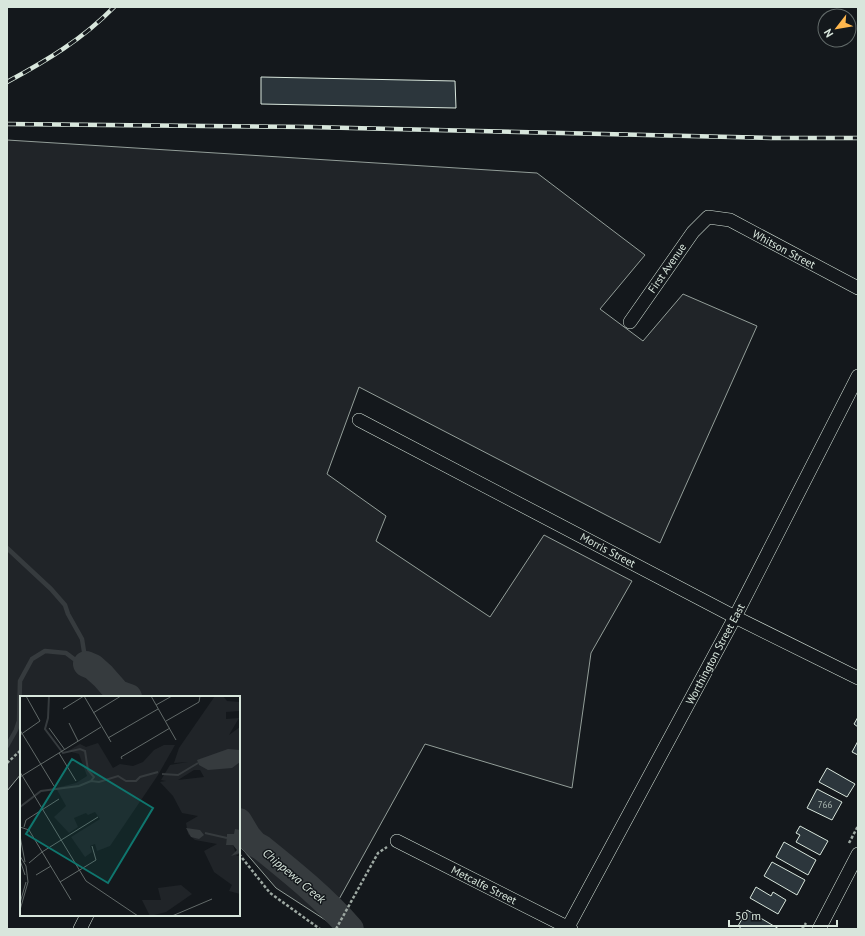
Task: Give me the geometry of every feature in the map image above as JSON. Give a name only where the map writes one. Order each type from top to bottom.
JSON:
[{"type":"street","name":"Whitson Street","points":[[708,217],[730,220],[858,288]]},
{"type":"street","name":"First Avenue","points":[[630,322],[693,232],[708,217]]},
{"type":"street","name":"Worthington Street East","points":[[569,929],[735,617],[858,376]]},
{"type":"street","name":"Morris Street","points":[[359,420],[735,617],[858,678]]},
{"type":"street","name":"Metcalfe Street","points":[[397,841],[569,929]]},
{"type":"street","points":[[819,929],[858,854]]},
{"type":"street","points":[[80,929],[86,916]]},
{"type":"path","points":[[7,763],[20,751]]},
{"type":"path","points":[[336,929],[378,853],[397,841]]},
{"type":"path","points":[[240,855],[270,893],[320,929]]},
{"type":"shaded area","points":[[7,140],[537,173],[645,255],[600,309],[643,341],[683,294],[757,326],[660,543],[359,387],[327,474],[386,516],[376,541],[490,617],[544,535],[632,581],[591,653],[572,788],[425,744],[327,921],[276,888],[240,846],[240,696],[20,696],[20,775],[7,791]]},
{"type":"building","points":[[261,77],[455,81],[456,108],[261,104]]},
{"type":"building","points":[[858,717],[858,727],[854,724]]},
{"type":"building","points":[[858,741],[858,755],[852,752]]},
{"type":"building","points":[[827,768],[855,784],[847,797],[819,782]]},
{"type":"building","points":[[817,789],[842,802],[832,820],[807,808]]},
{"type":"building","points":[[800,826],[828,841],[820,855],[796,842],[800,835],[796,833]]},
{"type":"building","points":[[784,842],[816,860],[808,875],[776,857]]},
{"type":"building","points":[[772,862],[805,880],[797,895],[764,876]]},
{"type":"building","points":[[756,887],[771,896],[773,892],[786,900],[778,914],[750,898]]},
{"type":"building","points":[[747,910],[779,929],[742,929],[738,926]]},
{"type":"waterway","name":"Chippewa Creek","points":[[7,548],[51,589],[65,605],[68,614],[82,639],[86,664],[78,662],[66,653],[45,651],[32,659],[20,681],[19,721],[7,746]]},
{"type":"waterway","name":"Chippewa Creek","points":[[86,664],[93,667],[103,676],[118,693],[126,696]]},
{"type":"waterway","name":"Chippewa Creek","points":[[240,823],[255,844],[262,848],[308,886],[351,929]]},
{"type":"railway","points":[[7,82],[64,49],[102,19],[114,7]]},
{"type":"railway","points":[[7,124],[309,127],[771,138],[858,138]]}]
